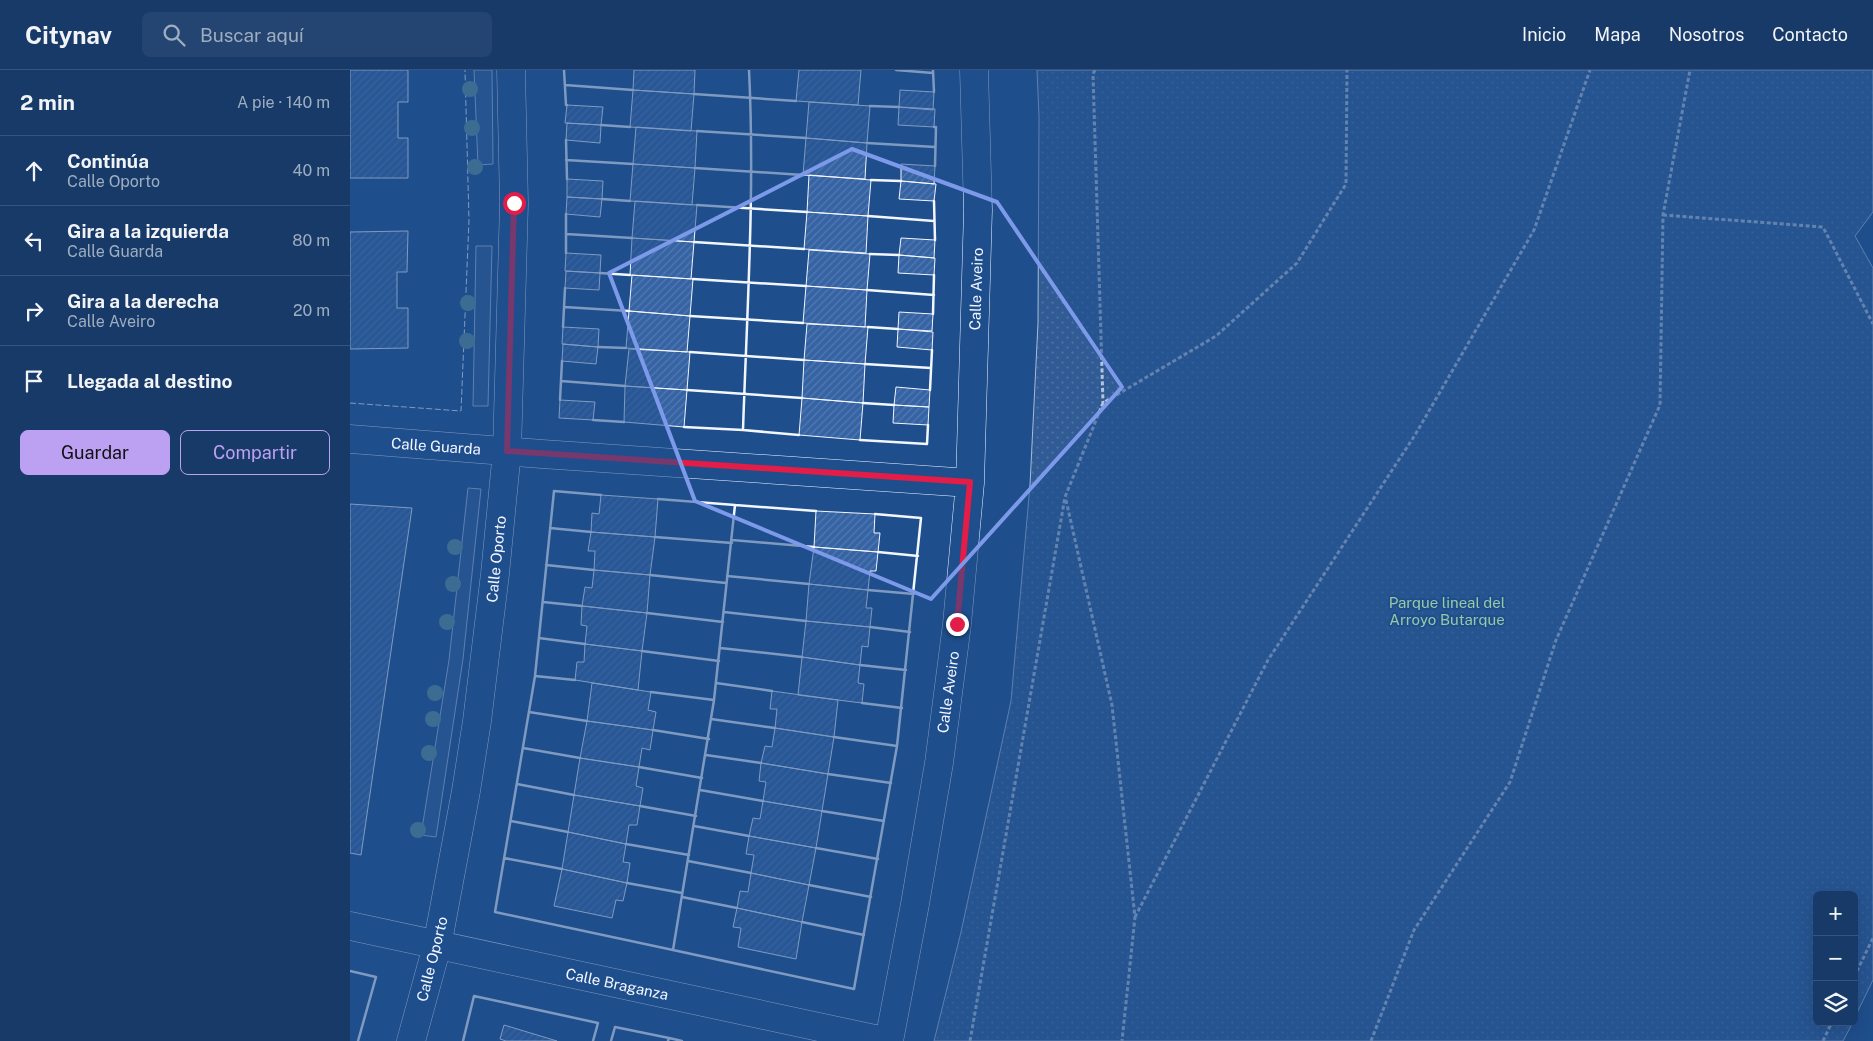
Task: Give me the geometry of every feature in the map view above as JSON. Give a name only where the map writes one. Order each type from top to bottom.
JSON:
[{"type":"street","name":"Calle Oporto","points":[[411,1041],[437,946],[466,791],[477,721],[495,574],[507,451],[514,203],[511,70]]},
{"type":"street","name":"Calle Aveiro","points":[[889,1041],[939,763],[957,624],[970,482],[978,210],[974,70]]},
{"type":"street","name":"Calle Guarda","points":[[350,439],[970,482]]},
{"type":"street","name":"Calle Braganza","points":[[350,926],[884,1041]]},
{"type":"path","points":[[970,1041],[1065,497],[1103,403],[1095,70]]},
{"type":"path","points":[[1103,403],[1216,336],[1297,263],[1346,184],[1347,70]]},
{"type":"path","points":[[1135,916],[1268,660],[1415,435],[1534,230],[1590,70]]},
{"type":"path","points":[[1371,1041],[1414,930],[1510,782],[1556,640],[1660,405],[1663,215],[1690,70]]},
{"type":"path","points":[[1663,215],[1824,227],[1873,324]]},
{"type":"path","points":[[1065,497],[1112,705],[1135,916],[1122,1041]]},
{"type":"path","points":[[1858,969],[1873,938]]},
{"type":"path","points":[[1823,1041],[1830,1026]]},
{"type":"highlighted area","points":[[852,149],[997,202],[1122,387],[931,599],[695,501],[609,273]]},
{"type":"green space","name":"Parque lineal del Arroyo Butarque","points":[[1037,70],[1873,70],[1873,212],[1855,236],[1873,268],[1873,980],[1858,1011],[1858,891],[1813,891],[1813,1026],[1851,1026],[1843,1041],[934,1041],[961,932],[1011,701],[1030,485],[1038,323],[1039,117]]},
{"type":"shaded area","points":[[474,70],[492,70],[493,164],[478,165]]},
{"type":"shaded area","points":[[476,246],[492,246],[488,406],[473,406]]},
{"type":"shaded area","points":[[468,488],[481,489],[463,659],[436,837],[421,835],[449,660]]},
{"type":"building","points":[[350,70],[408,70],[408,102],[398,102],[398,138],[408,138],[408,178],[350,178]]},
{"type":"building","points":[[634,70],[695,70],[694,94],[633,90]]},
{"type":"building","points":[[799,70],[861,70],[858,105],[796,101]]},
{"type":"building","points":[[633,90],[694,94],[691,131],[630,127]]},
{"type":"building","points":[[900,90],[934,92],[933,110],[899,107]]},
{"type":"building","points":[[809,102],[870,106],[867,143],[806,138]]},
{"type":"building","points":[[567,105],[603,107],[601,125],[565,123]]},
{"type":"building","points":[[899,107],[935,109],[934,127],[898,125]]},
{"type":"building","points":[[567,123],[601,125],[600,143],[566,140]]},
{"type":"building","points":[[636,127],[697,131],[695,168],[633,164]]},
{"type":"building","points":[[806,138],[867,143],[865,179],[803,175]]},
{"type":"building","points":[[633,164],[695,168],[692,205],[630,201]]},
{"type":"building","points":[[901,164],[935,166],[934,184],[901,181]]},
{"type":"building","points":[[809,175],[871,180],[868,216],[807,212]]},
{"type":"building","points":[[567,179],[603,181],[602,199],[567,197]]},
{"type":"building","points":[[901,181],[936,184],[934,201],[899,199]]},
{"type":"building","points":[[567,197],[602,199],[600,217],[566,214]]},
{"type":"building","points":[[635,201],[697,205],[694,242],[632,238]]},
{"type":"building","points":[[807,212],[868,216],[866,253],[804,249]]},
{"type":"building","points":[[408,231],[407,272],[397,272],[397,308],[408,308],[408,348],[350,349],[350,232]]},
{"type":"building","points":[[632,238],[694,242],[691,279],[630,275]]},
{"type":"building","points":[[901,238],[935,240],[934,258],[899,255]]},
{"type":"building","points":[[809,250],[870,254],[867,290],[806,286]]},
{"type":"building","points":[[566,253],[601,255],[600,273],[565,271]]},
{"type":"building","points":[[899,255],[935,258],[934,275],[898,273]]},
{"type":"building","points":[[566,271],[600,273],[599,290],[565,288]]},
{"type":"building","points":[[632,275],[693,279],[690,316],[629,311]]},
{"type":"building","points":[[806,286],[867,290],[865,327],[803,323]]},
{"type":"building","points":[[629,311],[690,316],[687,352],[626,348]]},
{"type":"building","points":[[899,312],[933,314],[932,331],[898,329]]},
{"type":"building","points":[[807,324],[868,327],[865,364],[804,360]]},
{"type":"building","points":[[563,327],[599,329],[598,347],[562,344]]},
{"type":"building","points":[[898,329],[933,332],[932,350],[897,347]]},
{"type":"building","points":[[563,344],[598,347],[596,364],[562,361]]},
{"type":"building","points":[[629,349],[690,352],[687,390],[625,386]]},
{"type":"building","points":[[804,360],[865,364],[863,403],[802,398]]},
{"type":"building","points":[[625,386],[687,390],[684,427],[624,422]]},
{"type":"building","points":[[896,387],[930,390],[929,407],[894,405]]},
{"type":"building","points":[[802,398],[863,403],[860,440],[799,435]]},
{"type":"building","points":[[560,400],[595,402],[593,420],[559,418]]},
{"type":"building","points":[[894,405],[929,407],[928,425],[893,423]]},
{"type":"building","points":[[601,495],[658,499],[655,537],[591,532],[592,513],[599,514]]},
{"type":"building","points":[[350,504],[412,508],[361,855],[350,853]]},
{"type":"building","points":[[816,511],[875,514],[874,533],[880,533],[878,552],[814,547]]},
{"type":"building","points":[[591,532],[655,537],[650,575],[594,570],[595,551],[588,551]]},
{"type":"building","points":[[814,547],[878,552],[876,571],[870,571],[868,590],[809,584]]},
{"type":"building","points":[[594,570],[650,575],[647,613],[582,606],[585,587],[592,588]]},
{"type":"building","points":[[809,584],[868,590],[866,608],[872,608],[870,627],[806,621]]},
{"type":"building","points":[[582,606],[647,613],[642,651],[585,644],[587,626],[581,625]]},
{"type":"building","points":[[806,621],[870,627],[868,647],[862,646],[860,665],[802,657]]},
{"type":"building","points":[[585,644],[642,651],[638,690],[575,680],[577,662],[584,662]]},
{"type":"building","points":[[802,657],[860,665],[858,683],[864,684],[862,703],[798,695]]},
{"type":"building","points":[[592,683],[651,692],[648,710],[656,712],[653,730],[587,721]]},
{"type":"building","points":[[772,691],[838,700],[834,737],[775,728],[777,709],[770,709]]},
{"type":"building","points":[[587,721],[653,730],[650,750],[642,748],[639,767],[580,758]]},
{"type":"building","points":[[775,728],[834,737],[828,774],[761,763],[765,746],[772,747]]},
{"type":"building","points":[[580,758],[639,767],[636,786],[643,788],[640,806],[574,795]]},
{"type":"building","points":[[761,763],[828,774],[822,811],[763,801],[766,782],[759,781]]},
{"type":"building","points":[[574,795],[640,806],[637,825],[629,825],[626,844],[568,832]]},
{"type":"building","points":[[763,801],[822,811],[816,848],[749,836],[753,818],[760,819]]},
{"type":"building","points":[[568,832],[626,844],[623,862],[630,863],[627,883],[562,869]]},
{"type":"building","points":[[749,836],[816,848],[809,885],[751,873],[754,855],[746,854]]},
{"type":"building","points":[[562,869],[627,883],[623,901],[616,900],[612,918],[554,906]]},
{"type":"building","points":[[751,873],[809,885],[802,922],[737,908],[740,891],[748,892]]},
{"type":"building","points":[[737,908],[802,922],[796,959],[738,947],[741,928],[733,927]]},
{"type":"building","points":[[504,1025],[557,1041],[506,1041],[500,1039]]},
{"type":"fence","points":[[350,403],[461,411],[469,220],[465,70]]},
{"type":"wall","points":[[564,70],[567,105]]},
{"type":"wall","points":[[684,427],[743,430],[751,205],[749,70]]},
{"type":"wall","points":[[896,70],[933,73]]},
{"type":"wall","points":[[933,70],[934,92]]},
{"type":"wall","points":[[565,85],[633,90]]},
{"type":"wall","points":[[694,94],[796,101]]},
{"type":"wall","points":[[870,106],[899,107]]},
{"type":"wall","points":[[601,125],[630,127]]},
{"type":"wall","points":[[934,127],[936,127],[935,166]]},
{"type":"wall","points":[[697,131],[806,138]]},
{"type":"wall","points":[[566,140],[567,179]]},
{"type":"wall","points":[[867,143],[935,147]]},
{"type":"wall","points":[[566,160],[633,164]]},
{"type":"wall","points":[[695,168],[803,175]]},
{"type":"wall","points":[[871,180],[901,181]]},
{"type":"wall","points":[[602,199],[630,201]]},
{"type":"wall","points":[[934,201],[935,240]]},
{"type":"wall","points":[[697,205],[807,212]]},
{"type":"wall","points":[[566,214],[566,253]]},
{"type":"wall","points":[[868,216],[934,221]]},
{"type":"wall","points":[[566,234],[632,238]]},
{"type":"wall","points":[[694,242],[804,249]]},
{"type":"wall","points":[[870,254],[899,255]]},
{"type":"wall","points":[[600,273],[630,275]]},
{"type":"wall","points":[[933,314],[934,275]]},
{"type":"wall","points":[[693,279],[806,286]]},
{"type":"wall","points":[[563,327],[565,288]]},
{"type":"wall","points":[[867,290],[934,295]]},
{"type":"wall","points":[[564,307],[629,311]]},
{"type":"wall","points":[[690,316],[803,323]]},
{"type":"wall","points":[[868,327],[898,329]]},
{"type":"wall","points":[[598,347],[626,348]]},
{"type":"wall","points":[[930,390],[932,350]]},
{"type":"wall","points":[[690,352],[804,360]]},
{"type":"wall","points":[[560,400],[562,361]]},
{"type":"wall","points":[[865,364],[931,368]]},
{"type":"wall","points":[[561,381],[625,386]]},
{"type":"wall","points":[[687,390],[802,398]]},
{"type":"wall","points":[[863,403],[894,405]]},
{"type":"wall","points":[[593,420],[624,422]]},
{"type":"wall","points":[[860,440],[927,444],[928,425]]},
{"type":"wall","points":[[743,430],[799,435]]},
{"type":"wall","points":[[601,495],[554,491],[535,676],[495,912],[673,950],[714,700],[735,505],[658,499]]},
{"type":"wall","points":[[735,505],[816,511]]},
{"type":"wall","points":[[673,950],[854,989],[897,746],[921,518],[875,514]]},
{"type":"wall","points":[[550,528],[591,532]]},
{"type":"wall","points":[[655,537],[732,543]]},
{"type":"wall","points":[[732,540],[814,547]]},
{"type":"wall","points":[[878,552],[918,556]]},
{"type":"wall","points":[[546,565],[594,570]]},
{"type":"wall","points":[[650,575],[726,583]]},
{"type":"wall","points":[[727,576],[809,584]]},
{"type":"wall","points":[[868,590],[914,594]]},
{"type":"wall","points":[[543,602],[582,606]]},
{"type":"wall","points":[[724,612],[806,621]]},
{"type":"wall","points":[[647,613],[723,622]]},
{"type":"wall","points":[[870,627],[910,632]]},
{"type":"wall","points":[[539,638],[585,644]]},
{"type":"wall","points":[[720,648],[802,657]]},
{"type":"wall","points":[[642,651],[719,661]]},
{"type":"wall","points":[[860,665],[906,670]]},
{"type":"wall","points":[[535,676],[575,680]]},
{"type":"wall","points":[[716,683],[772,691]]},
{"type":"wall","points":[[651,692],[714,700]]},
{"type":"wall","points":[[862,703],[902,708]]},
{"type":"wall","points":[[529,712],[587,721]]},
{"type":"wall","points":[[711,719],[775,728]]},
{"type":"wall","points":[[653,730],[709,739]]},
{"type":"wall","points":[[834,737],[897,746]]},
{"type":"wall","points":[[523,748],[580,758]]},
{"type":"wall","points":[[706,755],[761,763]]},
{"type":"wall","points":[[639,767],[702,778]]},
{"type":"wall","points":[[828,774],[891,783]]},
{"type":"wall","points":[[517,784],[574,795]]},
{"type":"wall","points":[[700,790],[763,801]]},
{"type":"wall","points":[[640,806],[696,816]]},
{"type":"wall","points":[[822,811],[884,821]]},
{"type":"wall","points":[[511,821],[568,832]]},
{"type":"wall","points":[[694,826],[749,836]]},
{"type":"wall","points":[[626,844],[689,855]]},
{"type":"wall","points":[[816,848],[878,859]]},
{"type":"wall","points":[[504,858],[562,869]]},
{"type":"wall","points":[[688,861],[751,873]]},
{"type":"wall","points":[[627,883],[682,893]]},
{"type":"wall","points":[[809,885],[871,897]]},
{"type":"wall","points":[[682,897],[737,908]]},
{"type":"wall","points":[[802,922],[864,935]]},
{"type":"wall","points":[[350,971],[376,977],[358,1041]]},
{"type":"wall","points":[[463,1041],[474,996],[598,1023],[593,1041]]},
{"type":"wall","points":[[611,1041],[615,1027],[669,1038],[668,1041]]},
{"type":"wall","points":[[669,1038],[682,1041]]},
{"type":"route","points":[[514,203],[507,451],[970,482],[957,624]]}]
